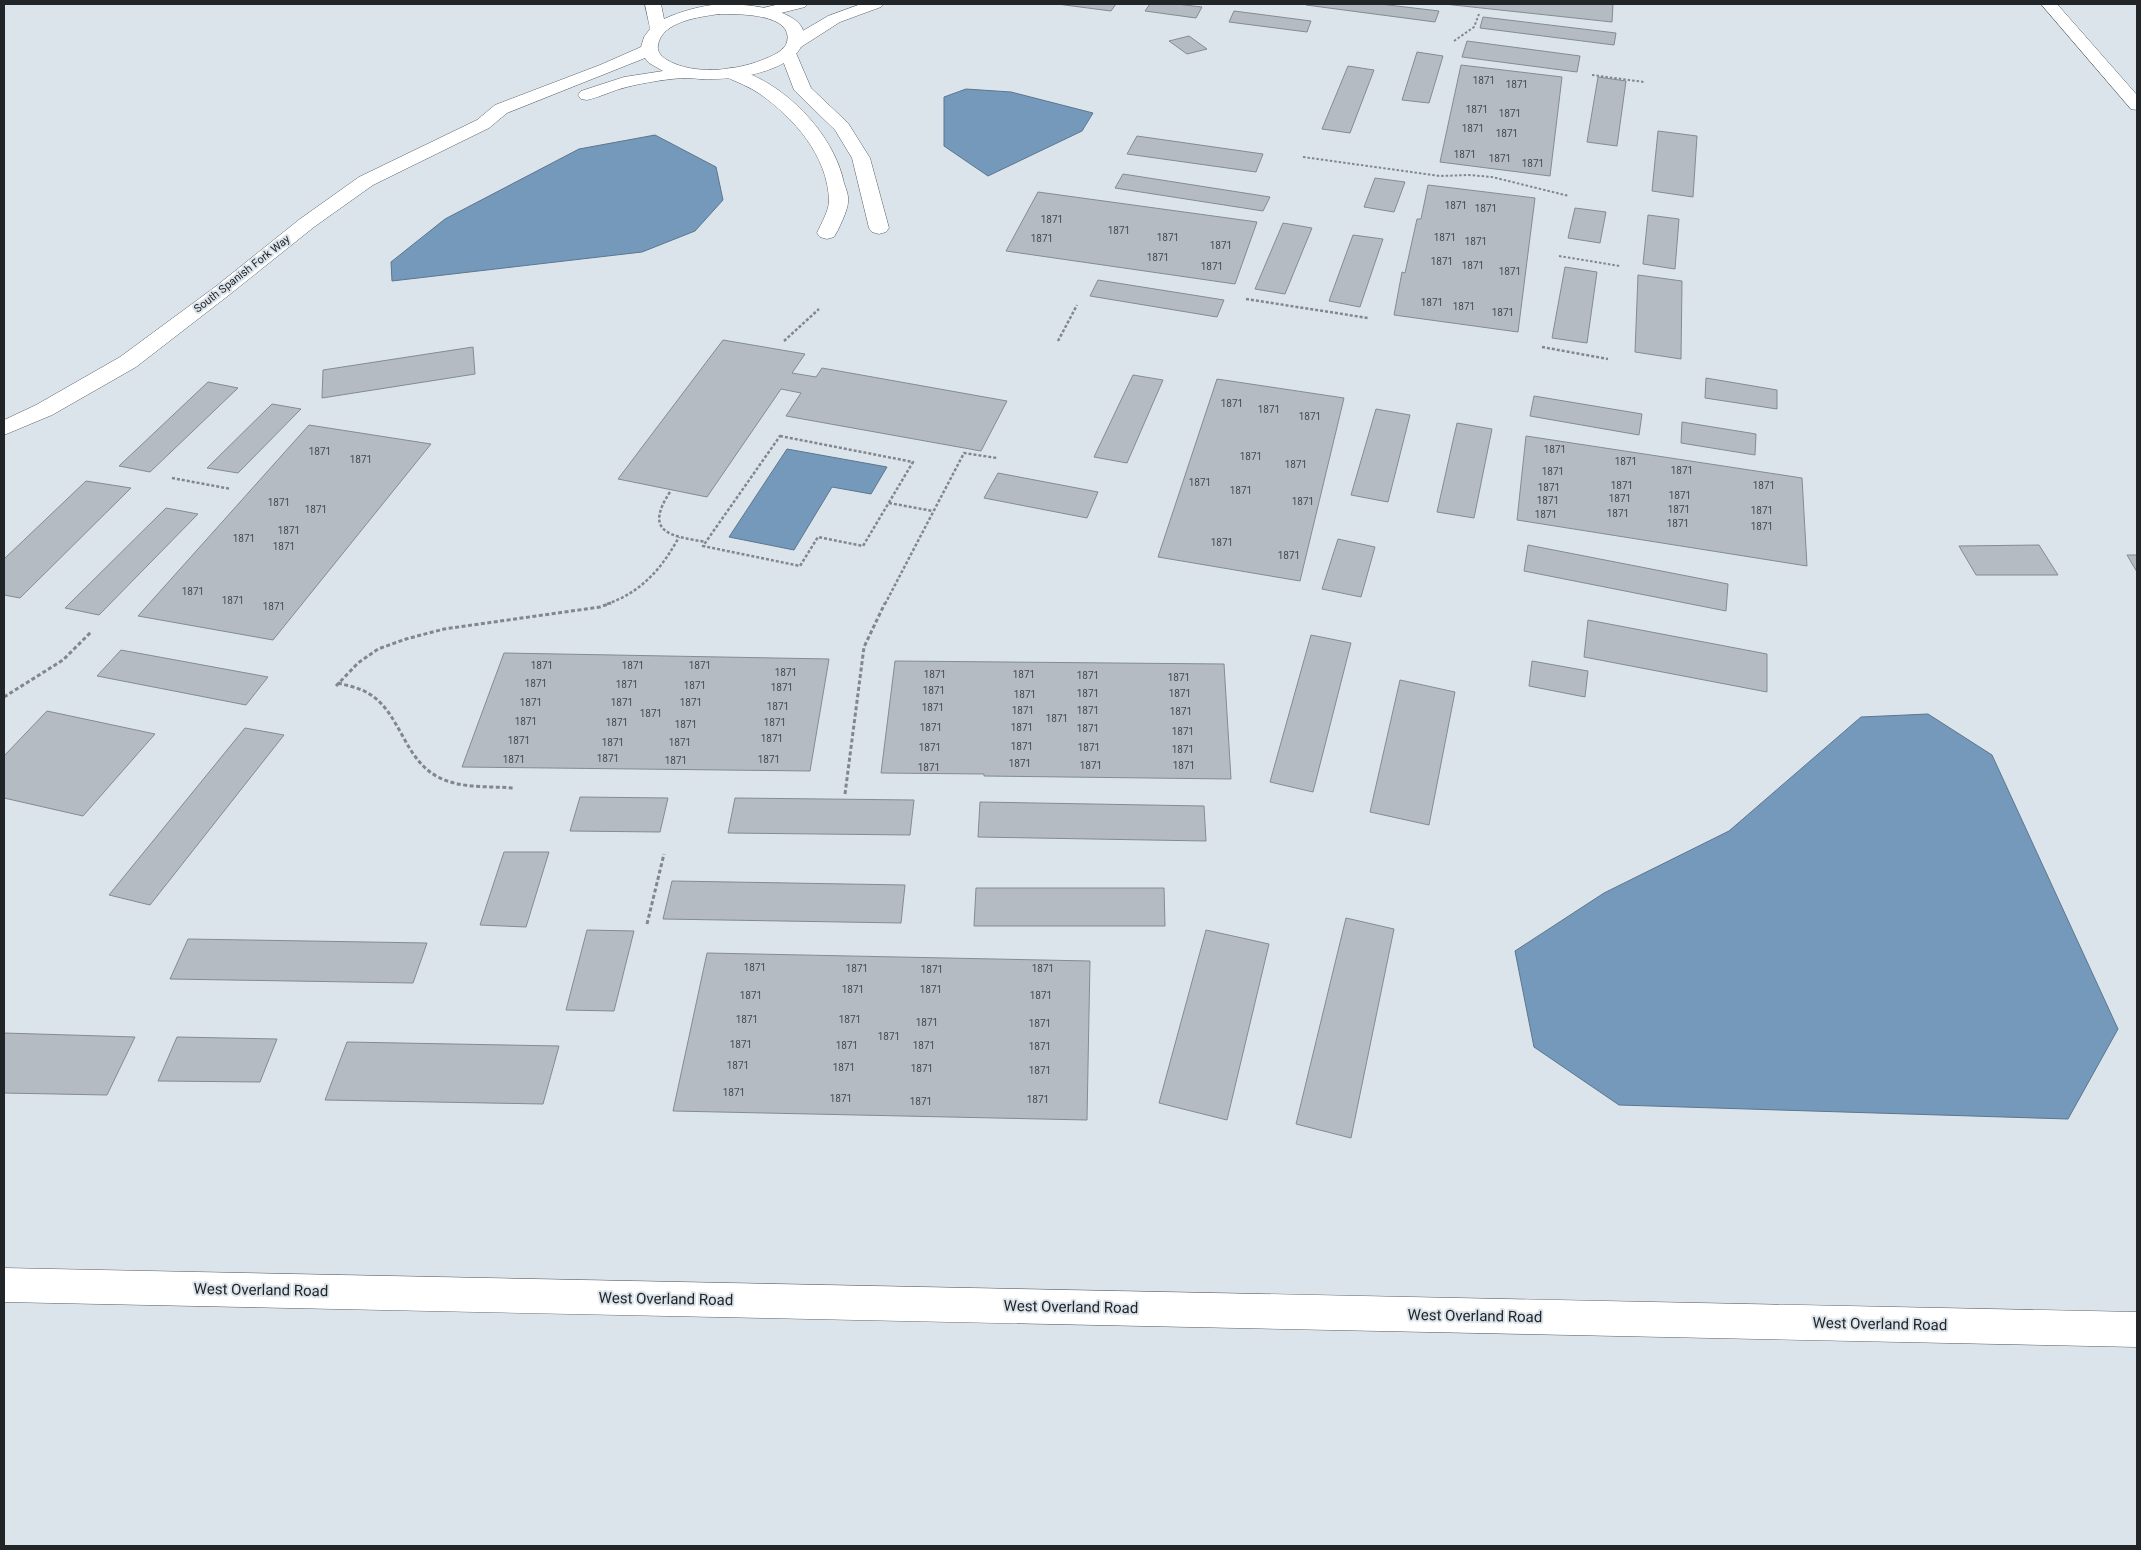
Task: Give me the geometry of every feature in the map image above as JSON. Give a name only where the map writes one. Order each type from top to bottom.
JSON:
[{"type":"street","points":[[654,4],[658,30]]},
{"type":"street","points":[[765,12],[799,4]]},
{"type":"street","points":[[875,4],[834,19],[792,48],[774,62],[754,69],[709,75],[686,72],[655,59],[649,50],[650,39],[658,30],[681,18],[712,6],[765,12],[791,25],[796,34],[792,48],[803,90],[842,127],[861,158],[879,228]]},
{"type":"street","points":[[2049,4],[2137,105]]},
{"type":"street","name":"South Spanish Fork Way","points":[[4,428],[44,410],[128,362],[307,223],[366,182],[482,124],[501,109],[606,69],[649,50]]},
{"type":"street","points":[[571,101],[624,82],[686,72]]},
{"type":"street","points":[[732,73],[766,89],[794,112],[814,136],[832,168],[839,202],[827,232]]},
{"type":"street","name":"South Spanish Fork Way","points":[[482,124],[527,116],[554,107]]},
{"type":"street","name":"West Overland Road","points":[[4,1285],[2137,1330]]},
{"type":"path","points":[[1454,41],[1474,27],[1479,14]]},
{"type":"path","points":[[1592,75],[1644,82]]},
{"type":"path","points":[[1302,157],[1440,176],[1469,175],[1492,177],[1569,196]]},
{"type":"path","points":[[1558,256],[1620,266]]},
{"type":"path","points":[[1246,299],[1368,318]]},
{"type":"path","points":[[1058,341],[1076,305]]},
{"type":"path","points":[[784,340],[819,309]]},
{"type":"path","points":[[1542,347],[1608,359]]},
{"type":"path","points":[[780,436],[913,462],[863,546],[818,537],[800,566],[703,546],[706,542],[780,436]]},
{"type":"path","points":[[845,794],[864,647],[869,634],[964,452],[997,458]]},
{"type":"path","points":[[172,478],[231,489]]},
{"type":"path","points":[[670,492],[659,506],[657,514],[659,523],[666,532],[679,537],[706,542]]},
{"type":"path","points":[[889,503],[933,511]]},
{"type":"path","points":[[514,788],[459,784],[437,776],[417,760],[384,708],[373,696],[361,690],[337,684],[358,663],[378,649],[406,639],[444,629],[600,607],[617,602],[647,583],[660,569],[679,537]]},
{"type":"path","points":[[4,697],[63,660],[91,632]]},
{"type":"path","points":[[647,924],[664,854]]},
{"type":"water","points":[[966,89],[1011,92],[1093,113],[1082,131],[988,176],[944,146],[944,97]]},
{"type":"water","points":[[655,135],[716,167],[723,200],[695,231],[642,252],[392,281],[391,262],[445,219],[579,149]]},
{"type":"water","points":[[787,449],[887,467],[871,494],[832,487],[794,550],[729,537]]},
{"type":"water","points":[[1928,714],[1992,755],[2118,1029],[2068,1119],[1619,1105],[1534,1047],[1515,951],[1604,893],[1729,831],[1861,717]]},
{"type":"building","points":[[1057,4],[1116,4],[1111,11]]},
{"type":"building","points":[[1150,4],[1202,7],[1196,18],[1145,11]]},
{"type":"building","points":[[1307,4],[1380,4],[1439,11],[1435,22]]},
{"type":"building","points":[[1444,4],[1613,4],[1612,22]]},
{"type":"building","points":[[1234,11],[1311,21],[1307,32],[1229,22]]},
{"type":"building","points":[[1483,17],[1616,33],[1614,45],[1480,28]]},
{"type":"building","points":[[1189,36],[1207,49],[1187,54],[1169,41]]},
{"type":"building","points":[[1467,41],[1580,56],[1577,72],[1462,57]]},
{"type":"building","points":[[1417,52],[1443,56],[1429,103],[1402,100]]},
{"type":"building","points":[[1461,65],[1562,77],[1550,176],[1440,162]]},
{"type":"building","points":[[1348,66],[1374,70],[1350,133],[1322,129]]},
{"type":"building","points":[[1598,77],[1626,81],[1617,146],[1587,142]]},
{"type":"building","points":[[1658,131],[1697,136],[1693,197],[1652,191]]},
{"type":"building","points":[[1137,136],[1263,154],[1256,172],[1127,154]]},
{"type":"building","points":[[1123,174],[1270,197],[1263,211],[1115,188]]},
{"type":"building","points":[[1375,178],[1405,182],[1394,212],[1364,207]]},
{"type":"building","points":[[1428,185],[1535,198],[1518,332],[1394,315],[1402,272],[1405,273],[1417,219],[1421,219]]},
{"type":"building","points":[[1038,192],[1257,222],[1235,284],[1006,251]]},
{"type":"building","points":[[1575,208],[1606,212],[1600,243],[1568,238]]},
{"type":"building","points":[[1648,215],[1679,219],[1675,269],[1643,264]]},
{"type":"building","points":[[1283,223],[1312,228],[1285,294],[1255,289]]},
{"type":"building","points":[[1353,235],[1383,239],[1360,307],[1329,301]]},
{"type":"building","points":[[1565,267],[1597,272],[1587,343],[1552,338]]},
{"type":"building","points":[[1638,275],[1682,281],[1681,359],[1635,352]]},
{"type":"building","points":[[1098,280],[1224,300],[1217,317],[1090,296]]},
{"type":"building","points":[[723,340],[805,354],[792,373],[816,377],[822,368],[1007,401],[981,451],[786,416],[801,393],[781,389],[707,497],[618,479]]},
{"type":"building","points":[[473,347],[475,374],[322,398],[323,370]]},
{"type":"building","points":[[1133,375],[1163,380],[1127,463],[1094,457]]},
{"type":"building","points":[[1706,378],[1777,390],[1777,409],[1705,398]]},
{"type":"building","points":[[1217,379],[1344,398],[1300,581],[1158,557]]},
{"type":"building","points":[[208,382],[238,388],[150,472],[119,466]]},
{"type":"building","points":[[1534,396],[1642,414],[1639,435],[1530,416]]},
{"type":"building","points":[[272,404],[301,409],[238,473],[207,468]]},
{"type":"building","points":[[1376,409],[1410,415],[1388,502],[1351,495]]},
{"type":"building","points":[[1682,422],[1756,434],[1755,455],[1681,443]]},
{"type":"building","points":[[1457,423],[1492,429],[1474,518],[1437,512]]},
{"type":"building","points":[[309,425],[431,444],[273,640],[138,616]]},
{"type":"building","points":[[1526,436],[1802,478],[1807,566],[1517,520]]},
{"type":"building","points":[[998,473],[1098,492],[1087,518],[984,498]]},
{"type":"building","points":[[86,481],[131,488],[20,598],[4,595],[4,559]]},
{"type":"building","points":[[166,508],[198,514],[99,615],[65,608]]},
{"type":"building","points":[[1338,539],[1375,547],[1361,597],[1322,589]]},
{"type":"building","points":[[1528,545],[1728,584],[1726,611],[1524,571]]},
{"type":"building","points":[[2039,545],[2058,575],[1976,575],[1959,546]]},
{"type":"building","points":[[2127,555],[2137,555],[2137,572]]},
{"type":"building","points":[[1588,620],[1767,654],[1767,692],[1584,657]]},
{"type":"building","points":[[1311,635],[1351,643],[1313,792],[1270,782]]},
{"type":"building","points":[[121,650],[268,677],[246,705],[97,676]]},
{"type":"building","points":[[504,653],[829,659],[810,771],[462,767]]},
{"type":"building","points":[[895,661],[1224,664],[1231,779],[881,773]]},
{"type":"building","points":[[1532,661],[1588,671],[1585,697],[1529,686]]},
{"type":"building","points":[[1400,680],[1455,692],[1429,825],[1370,812]]},
{"type":"building","points":[[47,711],[155,734],[83,816],[4,798],[4,756]]},
{"type":"building","points":[[245,728],[284,735],[150,905],[109,895]]},
{"type":"building","points":[[580,797],[668,798],[660,832],[570,831]]},
{"type":"building","points":[[735,798],[914,800],[910,835],[728,833]]},
{"type":"building","points":[[980,802],[1204,806],[1206,841],[978,837]]},
{"type":"building","points":[[504,852],[549,852],[526,927],[480,925]]},
{"type":"building","points":[[672,881],[905,885],[901,923],[663,919]]},
{"type":"building","points":[[976,888],[1164,888],[1165,926],[974,926]]},
{"type":"building","points":[[1346,918],[1394,929],[1351,1138],[1296,1124]]},
{"type":"building","points":[[587,930],[634,931],[614,1011],[566,1010]]},
{"type":"building","points":[[1206,930],[1269,944],[1227,1120],[1159,1103]]},
{"type":"building","points":[[188,939],[427,943],[413,983],[170,979]]},
{"type":"building","points":[[707,953],[1090,961],[1087,1120],[673,1111]]},
{"type":"building","points":[[4,1033],[135,1037],[107,1095],[4,1093]]},
{"type":"building","points":[[177,1037],[277,1039],[260,1082],[158,1081]]},
{"type":"building","points":[[347,1042],[559,1046],[543,1104],[325,1100]]}]
